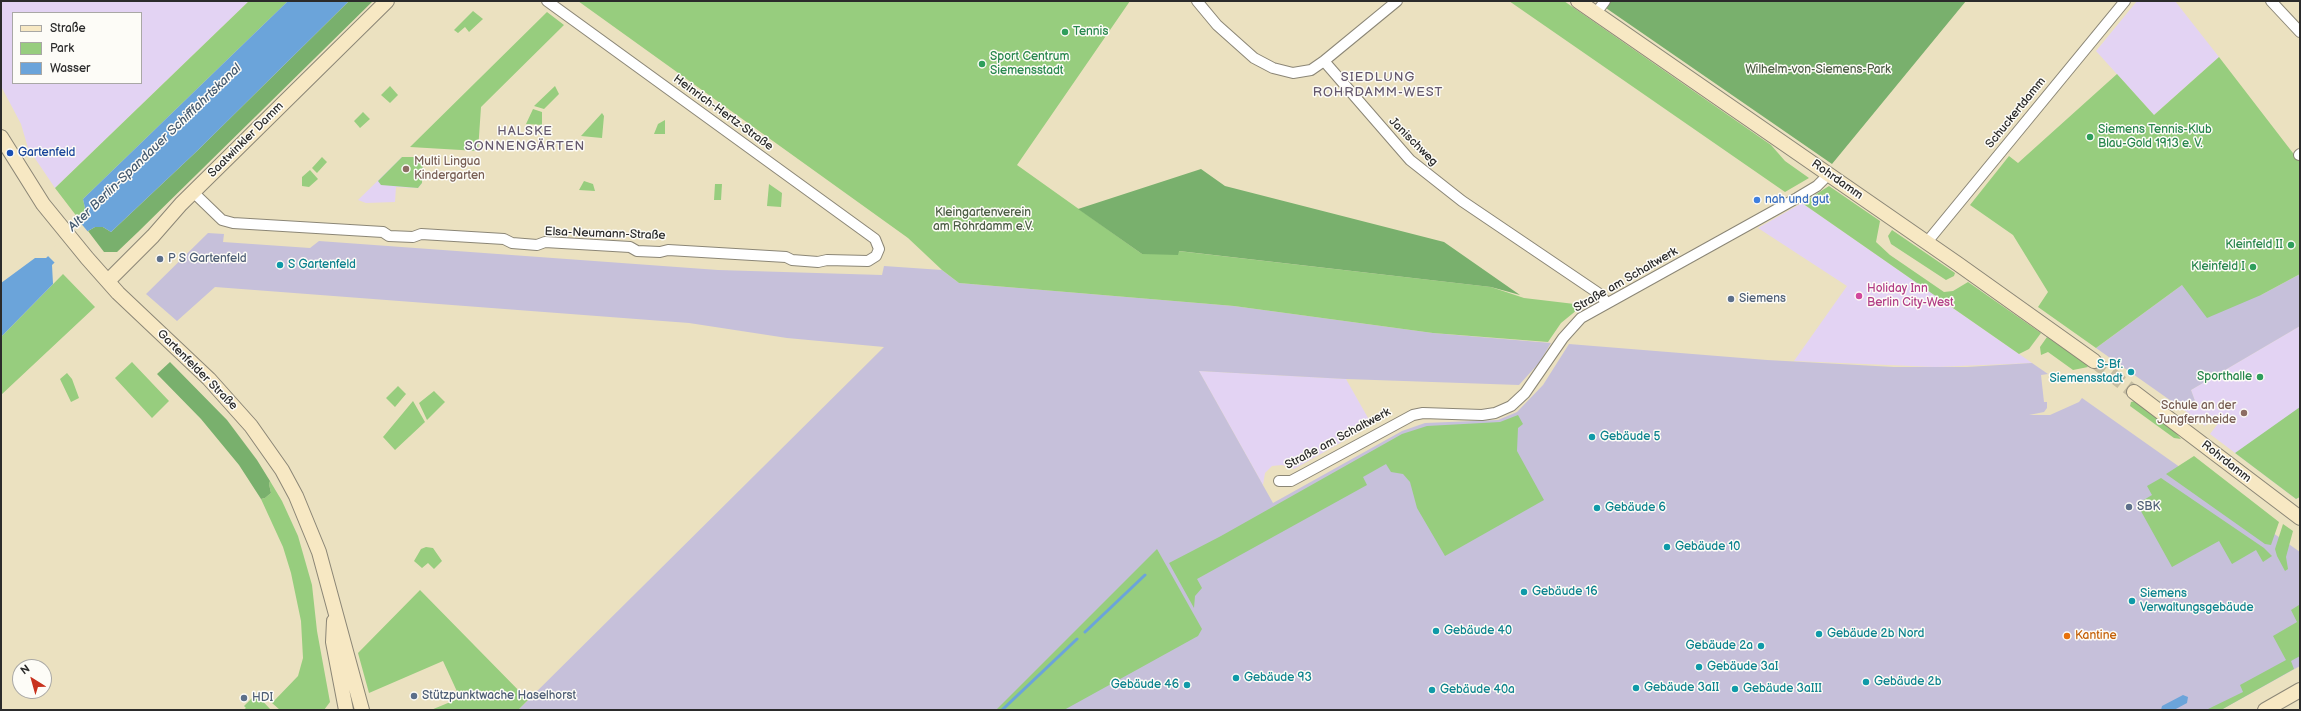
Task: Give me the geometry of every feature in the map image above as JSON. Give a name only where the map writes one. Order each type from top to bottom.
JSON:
[{"type":"main road","name":"Saatwinkler Damm","points":[[108,281],[154,236],[193,192],[387,1]]},
{"type":"main road","name":"Rohrdamm","points":[[1578,1],[1927,242],[2094,362]]},
{"type":"main road","name":"Gartenfelder Straße","points":[[1,138],[35,193],[84,255],[108,281],[209,379],[267,448],[296,496],[307,520],[323,566],[362,710]]},
{"type":"main road","name":"Rohrdamm","points":[[2134,392],[2298,514]]},
{"type":"main road","name":"Gartenfelder Straße","points":[[334,608],[333,642],[346,710]]},
{"type":"main road","points":[[2265,710],[2300,690]]},
{"type":"street","name":"Heinrich-Hertz-Straße","points":[[547,1],[875,239],[879,249]]},
{"type":"street","points":[[1197,1],[1217,25],[1254,58],[1272,68],[1293,73],[1304,72],[1324,61],[1397,1]]},
{"type":"street","points":[[1596,13],[1604,1]]},
{"type":"street","name":"Schuckertdamm","points":[[1927,242],[2125,1]]},
{"type":"street","points":[[2271,1],[2300,32]]},
{"type":"street","name":"Janischweg","points":[[1324,61],[1410,160],[1465,204],[1600,295],[1606,303]]},
{"type":"street","name":"Straße am Schaltwerk","points":[[1279,481],[1291,481],[1413,416],[1423,413],[1482,415],[1502,411],[1518,401],[1525,393],[1573,326],[1606,303],[1797,198],[1817,186],[1828,175]]},
{"type":"street","name":"Elsa-Neumann-Straße","points":[[193,192],[222,220],[233,223],[383,232],[389,236],[414,237],[420,234],[504,239],[512,244],[537,245],[545,242],[630,247],[636,251],[660,252],[668,250],[786,257],[792,260],[818,262],[827,260],[868,261],[876,256],[879,249]]},
{"type":"shaded area","points":[[1,1],[249,1],[55,188],[28,148],[21,124],[1,86]]},
{"type":"shaded area","points":[[2137,1],[2175,1],[2219,57],[2154,115],[2096,51]]},
{"type":"shaded area","name":"Multi Lingua Kindergarten","points":[[402,157],[423,157],[422,183],[418,188],[396,187],[395,202],[366,203],[358,200]]},
{"type":"shaded area","points":[[1802,203],[2032,363],[1935,367],[1794,361],[1847,286],[1758,228]]},
{"type":"shaded area","points":[[208,233],[224,234],[223,242],[310,248],[319,241],[718,270],[882,275],[884,266],[942,270],[959,283],[1234,306],[1433,333],[1551,343],[1539,363],[1519,385],[1346,379],[1199,371],[1273,503],[1402,431],[1425,423],[1498,420],[1517,412],[1543,385],[1569,344],[1767,360],[1894,367],[1967,367],[2032,363],[2048,374],[2041,375],[2044,402],[2047,402],[2047,408],[2044,412],[2029,415],[2050,415],[2079,402],[2082,398],[2300,552],[2300,666],[2221,710],[518,710],[884,347],[787,338],[689,323],[215,287],[177,321],[146,294]]},
{"type":"shaded area","points":[[2300,274],[2300,326],[2191,390],[2195,401],[2184,410],[2096,348],[2182,285],[2261,295]]},
{"type":"shaded area","name":"Schule an der Jungfernheide","points":[[2300,326],[2300,497],[2296,499],[2210,434],[2220,421],[2213,416],[2205,426],[2184,410],[2195,401],[2191,390]]},
{"type":"shaded area","points":[[1199,371],[1346,379],[1372,425],[1294,469],[1282,465],[1272,466],[1265,473],[1263,485]]},
{"type":"green space","points":[[249,1],[288,1],[83,199],[85,208],[81,222],[55,188]]},
{"type":"green space","points":[[349,1],[373,1],[117,252],[104,252],[88,231],[95,227],[103,227],[111,232],[197,151]]},
{"type":"green space","name":"Kleingartenverein am Rohrdamm e.V.","points":[[578,1],[1130,1],[1017,165],[1142,254],[1178,254],[1178,251],[1491,287],[1524,298],[1583,305],[1561,323],[1548,342],[1433,333],[1234,306],[959,283],[942,270],[908,238]]},
{"type":"green space","points":[[1509,1],[1564,1],[1771,145],[1785,161],[1809,178],[1785,192]]},
{"type":"green space","name":"Wilhelm-von-Siemens-Park","points":[[1607,1],[1966,1],[1832,164],[1603,6]]},
{"type":"green space","points":[[473,11],[483,19],[469,32],[465,27],[458,33],[454,30]]},
{"type":"green space","name":"HALSKE SONNENGÄRTEN","points":[[547,12],[564,25],[481,107],[478,151],[410,147]]},
{"type":"green space","points":[[2219,57],[2296,157],[2300,154],[2300,274],[2261,295],[2207,318],[2182,285],[2096,348],[2038,307],[2048,292],[2013,235],[1970,205],[2009,156],[2018,163],[2117,74],[2154,115]]},
{"type":"green space","points":[[390,86],[398,95],[390,103],[381,95]]},
{"type":"green space","points":[[555,86],[559,94],[544,109],[534,106]]},
{"type":"green space","points":[[533,109],[542,112],[542,125],[526,124]]},
{"type":"green space","points":[[363,112],[370,119],[360,128],[354,121]]},
{"type":"green space","points":[[602,113],[604,116],[602,138],[581,136]]},
{"type":"green space","points":[[665,120],[665,134],[654,134],[658,124]]},
{"type":"green space","points":[[322,157],[327,162],[317,173],[312,168]]},
{"type":"green space","name":"Multi Lingua Kindergarten","points":[[402,157],[423,157],[422,183],[418,188],[381,185],[378,181]]},
{"type":"green space","points":[[1201,169],[1225,186],[1444,242],[1520,295],[1491,287],[1179,251],[1178,255],[1142,254],[1078,209]]},
{"type":"green space","points":[[310,170],[318,179],[309,187],[302,186],[302,177]]},
{"type":"green space","points":[[584,181],[593,184],[595,191],[579,190]]},
{"type":"green space","points":[[715,184],[722,184],[721,200],[714,200]]},
{"type":"green space","points":[[769,184],[782,193],[781,207],[767,206]]},
{"type":"green space","points":[[1829,186],[1880,221],[1876,242],[1890,255],[1944,292],[1953,291],[1968,282],[2041,333],[2029,349],[2019,354],[1802,203]]},
{"type":"green space","points":[[1892,230],[1955,273],[1954,276],[1946,280],[1891,244],[1888,236]]},
{"type":"green space","points":[[63,274],[95,307],[1,395],[1,337]]},
{"type":"green space","points":[[2047,337],[2085,363],[2088,367],[2073,370],[2048,352],[2041,355],[2040,347]]},
{"type":"green space","points":[[132,362],[169,401],[152,418],[115,378]]},
{"type":"green space","points":[[170,362],[227,420],[257,460],[270,481],[269,484],[271,493],[265,498],[261,499],[239,465],[201,419],[157,374]]},
{"type":"green space","points":[[67,373],[72,379],[79,398],[71,402],[60,379]]},
{"type":"green space","points":[[398,386],[406,394],[395,407],[386,398]]},
{"type":"green space","points":[[434,391],[445,402],[427,420],[419,403]]},
{"type":"green space","points":[[413,401],[425,422],[395,450],[383,437]]},
{"type":"green space","points":[[2135,401],[2175,432],[2181,439],[2174,438],[2130,406],[2131,402]]},
{"type":"green space","points":[[2300,407],[2300,497],[2296,499],[2235,453]]},
{"type":"green space","points":[[1518,415],[1523,424],[1518,428],[1517,451],[1544,500],[1445,556],[1417,508],[1410,482],[1403,474],[1391,472],[1386,464],[1363,477],[1367,485],[1197,579],[1202,588],[1195,596],[1194,608],[1169,563],[1221,536],[1402,434],[1427,426],[1500,422]]},
{"type":"green space","points":[[2194,456],[2279,522],[2271,545],[2265,544],[2166,474]]},
{"type":"green space","points":[[2161,478],[2264,548],[2272,556],[2263,562],[2256,550],[2232,564],[2219,541],[2172,567],[2137,504],[2152,495],[2147,486]]},
{"type":"green space","points":[[270,481],[282,501],[298,536],[312,585],[317,631],[330,702],[324,710],[280,710],[272,703],[298,676],[303,658],[301,621],[291,573],[283,547],[261,499],[265,498],[271,493],[269,484]]},
{"type":"green space","points":[[2283,524],[2293,531],[2286,557],[2288,569],[2285,571],[2275,549]]},
{"type":"green space","points":[[426,547],[433,548],[442,561],[434,569],[428,563],[422,568],[414,561],[421,549]]},
{"type":"green space","points":[[1157,549],[1202,629],[1198,636],[1064,710],[996,710]]},
{"type":"green space","points":[[420,590],[528,700],[518,710],[431,710],[460,698],[443,661],[369,693],[358,653]]},
{"type":"green space","points":[[2299,605],[2300,656],[2291,661],[2294,669],[2221,710],[2206,710],[2243,692],[2240,685],[2286,660],[2273,636],[2297,622],[2291,610]]},
{"type":"green space","points":[[256,694],[271,710],[243,710],[246,708],[244,706]]},
{"type":"water","name":"Alter Berlin-Spandauer Schifffahrtskanal","points":[[288,1],[349,1],[197,151],[111,232],[103,227],[95,227],[88,231],[52,265],[53,284],[1,337],[1,283],[35,258],[46,258],[58,247],[59,243],[81,222],[85,208],[83,199]]},
{"type":"water","points":[[2183,695],[2188,697],[2187,703],[2174,710],[2161,710],[2162,706]]},
{"type":"pier","points":[[79,221],[89,233],[56,264],[47,255]]},
{"type":"waterway","points":[[1085,632],[1145,575]]},
{"type":"waterway","points":[[1002,710],[1077,639]]},
{"type":"tunnel","points":[[2094,361],[2134,392]]},
{"type":"place","name":"Tennis","points":[[1065,32]]},
{"type":"place","name":"Sport Centrum Siemensstadt","points":[[982,64]]},
{"type":"place","name":"Siemens Tennis-Klub Blau-Gold 1913 e. V.","points":[[2090,137]]},
{"type":"place","name":"Gartenfeld","points":[[10,153]]},
{"type":"place","name":"Multi Lingua Kindergarten","points":[[406,169]]},
{"type":"place","name":"nah und gut","points":[[1757,200]]},
{"type":"place","name":"Kleinfeld II","points":[[2291,245]]},
{"type":"place","name":"P S Gartenfeld","points":[[160,259]]},
{"type":"place","name":"S Gartenfeld","points":[[280,265]]},
{"type":"place","name":"Kleinfeld I","points":[[2253,267]]},
{"type":"place","name":"Holiday Inn Berlin City-West","points":[[1859,296]]},
{"type":"place","name":"Siemens","points":[[1731,299]]},
{"type":"place","name":"S-Bf. Siemensstadt","points":[[2131,372]]},
{"type":"place","name":"Sporthalle","points":[[2260,377]]},
{"type":"place","name":"Schule an der Jungfernheide","points":[[2244,413]]},
{"type":"place","name":"Gebäude 5","points":[[1592,437]]},
{"type":"place","name":"SBK","points":[[2129,507]]},
{"type":"place","name":"Gebäude 6","points":[[1597,508]]},
{"type":"place","name":"Gebäude 10","points":[[1667,547]]},
{"type":"place","name":"Gebäude 16","points":[[1524,592]]},
{"type":"place","name":"Siemens Verwaltungsgebäude","points":[[2132,601]]},
{"type":"place","name":"Gebäude 40","points":[[1436,631]]},
{"type":"place","name":"Gebäude 2b Nord","points":[[1819,634]]},
{"type":"place","name":"Kantine","points":[[2067,636]]},
{"type":"place","name":"Gebäude 2a","points":[[1761,646]]},
{"type":"place","name":"Gebäude 3aI","points":[[1699,667]]},
{"type":"place","name":"Gebäude 93","points":[[1236,678]]},
{"type":"place","name":"Gebäude 2b","points":[[1866,682]]},
{"type":"place","name":"Gebäude 46","points":[[1187,685]]},
{"type":"place","name":"Gebäude 3aII","points":[[1636,688]]},
{"type":"place","name":"Gebäude 3aIII","points":[[1735,689]]},
{"type":"place","name":"Gebäude 40a","points":[[1432,690]]},
{"type":"place","name":"Stützpunktwache Haselhorst","points":[[414,696]]},
{"type":"place","name":"HDI","points":[[244,698]]},
{"type":"district","name":"SIEDLUNG ROHRDAMM-WEST","points":[[1378,86]]},
{"type":"district","name":"HALSKE SONNENGÄRTEN","points":[[525,140]]}]
